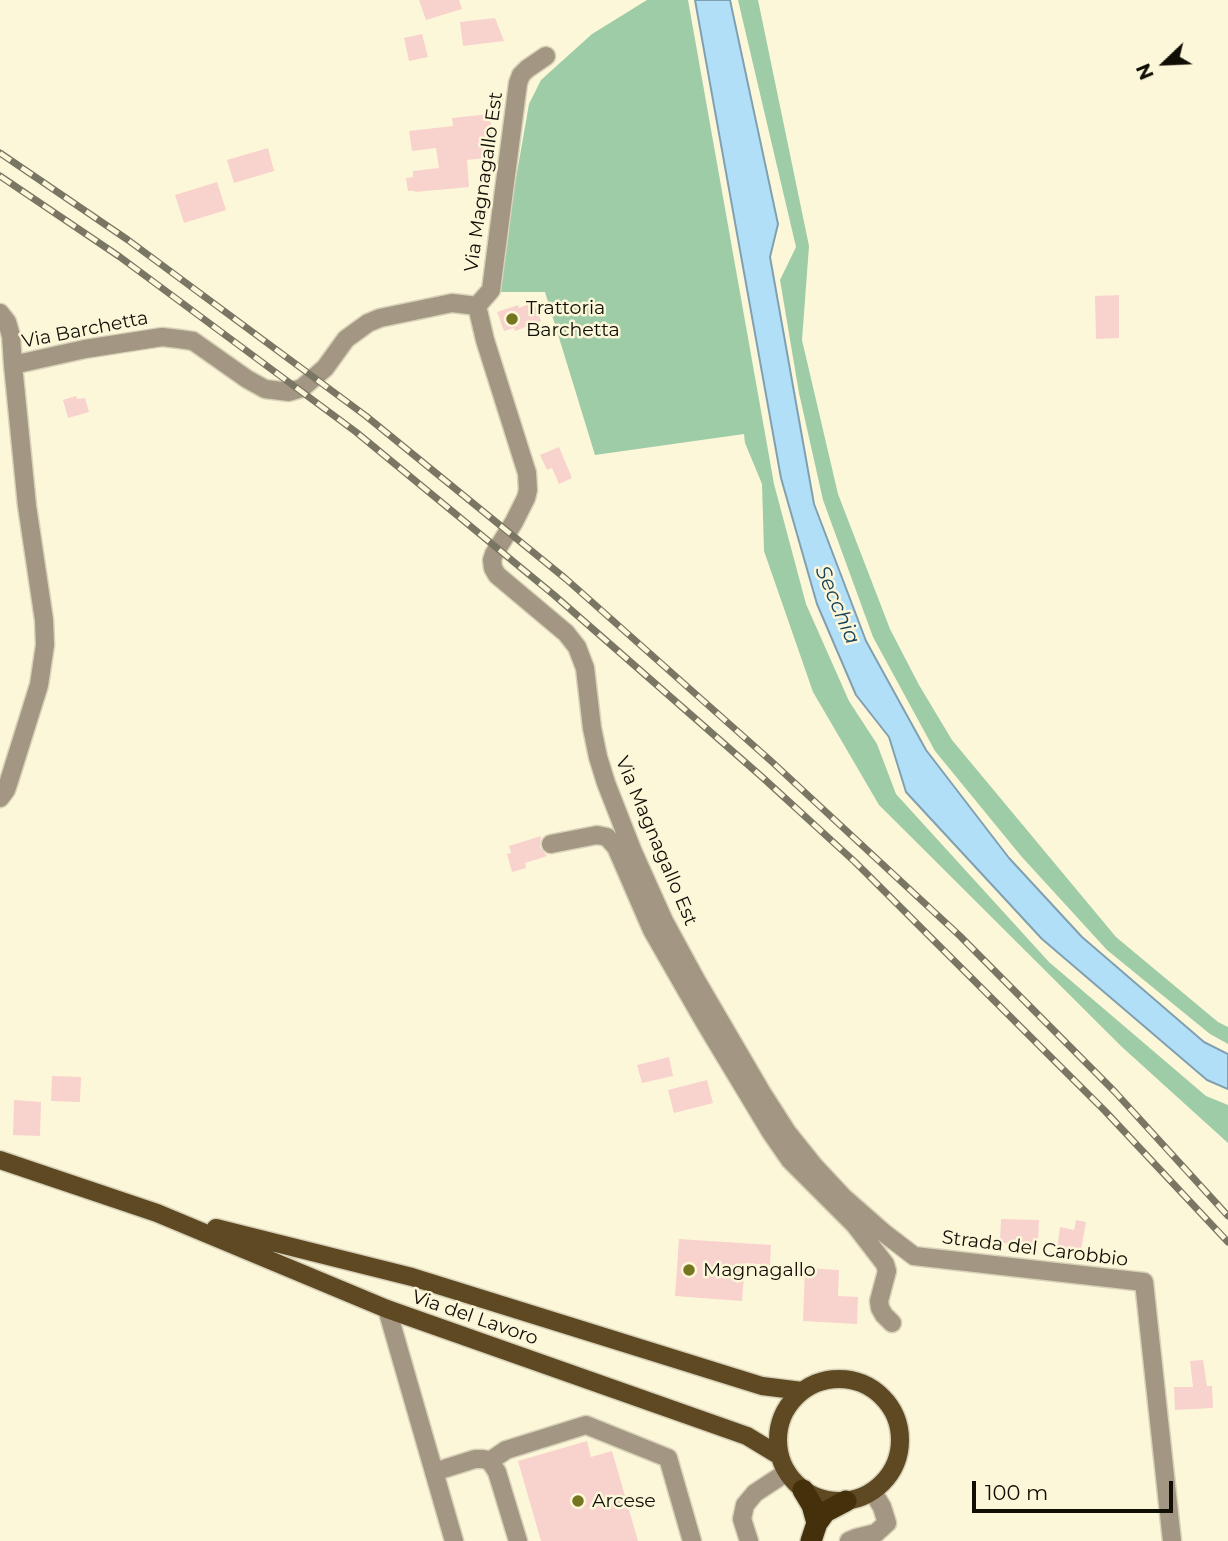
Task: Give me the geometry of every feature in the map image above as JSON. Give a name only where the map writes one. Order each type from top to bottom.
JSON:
[{"type":"highway","points":[[803,1490],[812,1505],[814,1532]]},
{"type":"highway","points":[[814,1532],[825,1512],[846,1501]]},
{"type":"main road","name":"Via del Lavoro","points":[[0,1160],[157,1213],[387,1309],[747,1436],[783,1464],[803,1490]]},
{"type":"main road","name":"Via del Lavoro","points":[[157,1213],[412,1278],[762,1386],[802,1391],[823,1380],[848,1379],[871,1387],[886,1401],[900,1428],[900,1449],[894,1469],[873,1492]]},
{"type":"main road","points":[[783,1464],[778,1446],[779,1425],[788,1406],[802,1391]]},
{"type":"main road","points":[[803,1490],[824,1499],[846,1501],[873,1492]]},
{"type":"street","name":"Via Magnagallo Est","points":[[546,56],[527,69],[518,83],[491,290],[477,306],[528,482],[526,498],[492,560],[497,575],[566,633],[578,647],[585,668],[598,757],[634,852],[664,921],[762,1093],[814,1167],[843,1197],[914,1256]]},
{"type":"street","name":"Via Barchetta","points":[[0,798],[6,790],[39,685],[45,645],[44,620],[27,506],[13,365],[162,337],[193,341],[265,389],[289,392],[302,388],[325,368],[346,339],[368,323],[452,303],[477,306]]},
{"type":"street","points":[[0,313],[11,335],[13,365]]},
{"type":"street","points":[[551,844],[597,835],[607,837],[616,847],[652,930],[772,1134],[790,1160],[855,1225],[885,1264],[886,1280],[879,1301],[884,1315],[892,1323]]},
{"type":"street","name":"Strada del Carobbio","points":[[914,1256],[1144,1282],[1172,1541]]},
{"type":"street","points":[[387,1309],[454,1541]]},
{"type":"street","points":[[490,1461],[506,1450],[586,1425],[668,1458],[692,1541]]},
{"type":"street","points":[[434,1472],[475,1460],[490,1461],[497,1472],[518,1541]]},
{"type":"street","points":[[749,1541],[743,1519],[745,1505],[783,1464]]},
{"type":"street","points":[[849,1541],[876,1533],[887,1523],[873,1492]]},
{"type":"green space","points":[[647,0],[688,0],[774,484],[806,604],[849,701],[877,744],[896,794],[1049,962],[1206,1096],[1228,1105],[1228,1143],[1122,1047],[879,805],[813,692],[764,551],[762,484],[745,443],[744,434],[595,455],[545,292],[496,292],[529,104],[541,80],[592,34]]},
{"type":"green space","points":[[738,0],[758,0],[809,246],[802,340],[838,494],[890,629],[952,740],[1116,937],[1218,1022],[1228,1027],[1228,1044],[1210,1034],[1107,950],[1021,856],[935,751],[873,637],[823,500],[799,393],[780,280],[796,247]]},
{"type":"water","name":"Secchia","points":[[695,0],[730,0],[778,224],[770,257],[814,504],[866,641],[926,750],[1009,858],[1082,937],[1204,1042],[1228,1054],[1228,1089],[1207,1080],[1042,939],[906,792],[889,737],[856,695],[817,604],[781,478]]},
{"type":"building","points":[[419,0],[459,0],[462,9],[426,20]]},
{"type":"building","points":[[495,18],[504,41],[463,46],[460,22]]},
{"type":"building","points":[[422,34],[428,57],[409,61],[404,38]]},
{"type":"building","points":[[490,114],[494,150],[484,151],[485,158],[467,160],[469,187],[408,191],[406,178],[413,177],[413,171],[439,168],[436,148],[412,151],[409,131],[453,126],[452,118]]},
{"type":"building","points":[[268,148],[274,171],[234,183],[227,160]]},
{"type":"building","points":[[217,182],[226,210],[184,223],[175,195]]},
{"type":"building","points":[[1119,295],[1119,338],[1096,339],[1095,296]]},
{"type":"building","points":[[534,302],[541,321],[515,331],[514,328],[504,331],[497,312]]},
{"type":"building","points":[[76,396],[77,399],[85,398],[89,412],[68,418],[63,400]]},
{"type":"building","points":[[559,447],[572,478],[559,484],[552,468],[547,470],[540,455]]},
{"type":"building","points":[[541,836],[540,847],[547,856],[525,863],[526,868],[512,872],[507,854],[511,853],[509,846]]},
{"type":"building","points":[[669,1057],[673,1076],[642,1083],[637,1065]]},
{"type":"building","points":[[52,1076],[81,1077],[80,1102],[51,1101]]},
{"type":"building","points":[[707,1080],[713,1103],[674,1113],[668,1090]]},
{"type":"building","points":[[14,1100],[41,1102],[40,1136],[13,1135]]},
{"type":"building","points":[[1001,1219],[1039,1220],[1038,1244],[1000,1243]]},
{"type":"building","points":[[1076,1220],[1086,1222],[1080,1255],[1057,1250],[1060,1227],[1074,1230]]},
{"type":"building","name":"Magnagallo","points":[[679,1239],[771,1245],[770,1265],[745,1263],[742,1301],[675,1296]]},
{"type":"building","name":"Magnagallo","points":[[805,1268],[839,1270],[838,1296],[858,1297],[857,1324],[803,1321]]},
{"type":"building","points":[[1203,1360],[1207,1386],[1212,1386],[1213,1408],[1175,1410],[1174,1387],[1193,1387],[1190,1361]]},
{"type":"building","name":"Arcese","points":[[587,1441],[591,1457],[612,1451],[638,1541],[541,1541],[518,1461]]},
{"type":"railway","points":[[0,153],[128,240],[366,416],[566,579],[771,761],[960,936],[1115,1092],[1228,1216]]},
{"type":"railway","points":[[0,176],[120,257],[356,432],[554,595],[855,862],[1105,1111],[1228,1242]]},
{"type":"place","name":"Trattoria Barchetta","points":[[512,319]]},
{"type":"place","name":"Magnagallo","points":[[689,1270]]},
{"type":"place","name":"Arcese","points":[[578,1501]]}]
